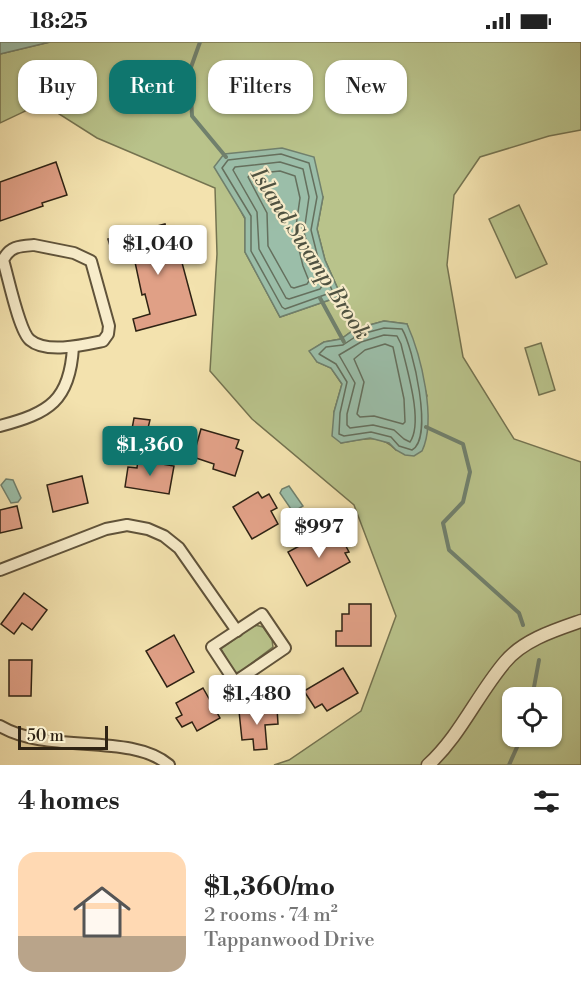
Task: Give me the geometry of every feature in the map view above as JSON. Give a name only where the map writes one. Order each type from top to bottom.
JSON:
[{"type":"street","points":[[34,245],[74,252],[91,261],[109,326],[108,334],[103,341],[73,347],[40,346],[28,339],[20,321],[3,260],[7,251],[34,245]]},
{"type":"street","points":[[0,426],[35,416],[60,396],[72,367],[73,347]]},
{"type":"street","points":[[0,570],[106,529],[127,525],[148,530],[164,536],[179,548],[237,631]]},
{"type":"street","points":[[262,614],[285,648],[236,682],[212,647],[237,631],[262,614]]},
{"type":"street","points":[[428,765],[438,756],[462,724],[506,660],[532,640],[581,621]]},
{"type":"street","points":[[0,726],[12,733],[37,740],[140,751],[169,765]]},
{"type":"green space","points":[[50,42],[581,42],[581,130],[549,136],[480,157],[454,195],[447,265],[463,357],[514,439],[581,462],[581,765],[274,765],[289,760],[361,711],[396,616],[354,505],[252,419],[210,371],[217,254],[215,188],[97,138],[59,114],[97,114],[97,60],[18,60],[19,114],[0,123],[0,54]],"holes":[[[233,196],[323,197],[317,229],[325,260],[341,296],[280,317],[245,252],[245,219]],[[384,321],[407,324],[427,396],[396,450],[377,439],[341,443],[334,412],[342,384],[331,368],[317,362],[310,351],[324,342],[341,339],[355,329]]]},
{"type":"green space","points":[[519,205],[547,264],[516,278],[489,219]]},
{"type":"green space","points":[[541,343],[555,390],[539,395],[525,348]]},
{"type":"green space","points":[[255,625],[263,627],[272,640],[273,647],[240,672],[235,673],[221,649]]},
{"type":"water","points":[[0,42],[50,42],[0,54]]},
{"type":"water","points":[[282,148],[314,157],[323,197],[317,229],[325,260],[341,296],[280,317],[245,252],[245,218],[214,167],[224,154]]},
{"type":"water","points":[[384,321],[407,324],[422,370],[428,405],[428,422],[422,451],[414,456],[405,455],[389,443],[370,438],[341,443],[332,436],[334,412],[342,384],[331,368],[317,362],[309,351],[324,342],[341,339],[355,329]]},
{"type":"water","points":[[128,434],[151,440],[149,451],[125,445]]},
{"type":"water","points":[[6,479],[13,480],[21,498],[18,502],[11,503],[1,485]]},
{"type":"water","points":[[289,486],[303,506],[293,512],[280,493],[282,489]]},
{"type":"building","points":[[56,162],[67,195],[0,221],[0,182]]},
{"type":"building","points":[[165,224],[171,246],[177,244],[196,315],[136,331],[133,319],[150,314],[145,294],[142,295],[132,248],[112,253],[108,239]]},
{"type":"building","points":[[134,418],[150,420],[147,432],[132,429]]},
{"type":"building","points":[[201,429],[239,440],[236,448],[243,451],[235,476],[213,469],[214,464],[193,457]]},
{"type":"building","points":[[138,460],[174,466],[169,494],[125,487],[128,467],[137,468]]},
{"type":"building","points":[[82,476],[88,503],[53,512],[47,485]]},
{"type":"building","points":[[258,492],[262,498],[269,494],[277,508],[271,511],[278,524],[252,539],[233,507]]},
{"type":"building","points":[[17,506],[22,528],[0,533],[0,510]]},
{"type":"building","points":[[316,537],[322,547],[341,537],[349,552],[345,553],[350,562],[307,586],[288,552]]},
{"type":"building","points":[[24,593],[47,610],[32,630],[22,623],[14,634],[1,624]]},
{"type":"building","points":[[349,604],[371,604],[371,646],[336,646],[336,631],[342,631],[342,614],[349,614]]},
{"type":"building","points":[[174,635],[194,672],[167,687],[146,651]]},
{"type":"building","points":[[9,660],[32,660],[31,696],[9,696]]},
{"type":"building","points":[[343,668],[358,693],[327,711],[322,704],[315,708],[304,691]]},
{"type":"building","points":[[203,688],[220,718],[197,731],[192,722],[182,727],[176,718],[182,715],[176,703]]},
{"type":"building","points":[[277,708],[278,724],[265,725],[267,749],[254,750],[253,739],[242,740],[239,711]]},
{"type":"waterway","name":"Island Swamp Brook","points":[[200,42],[190,70],[192,116],[226,157]]},
{"type":"waterway","name":"Island Swamp Brook","points":[[320,298],[344,342]]},
{"type":"waterway","name":"Island Swamp Brook","points":[[426,427],[463,444],[470,472],[463,502],[443,523],[449,550],[519,613],[523,625]]},
{"type":"waterway","name":"Island Swamp Brook","points":[[534,687],[539,660]]},
{"type":"waterway","name":"Island Swamp Brook","points":[[509,765],[517,747]]}]
